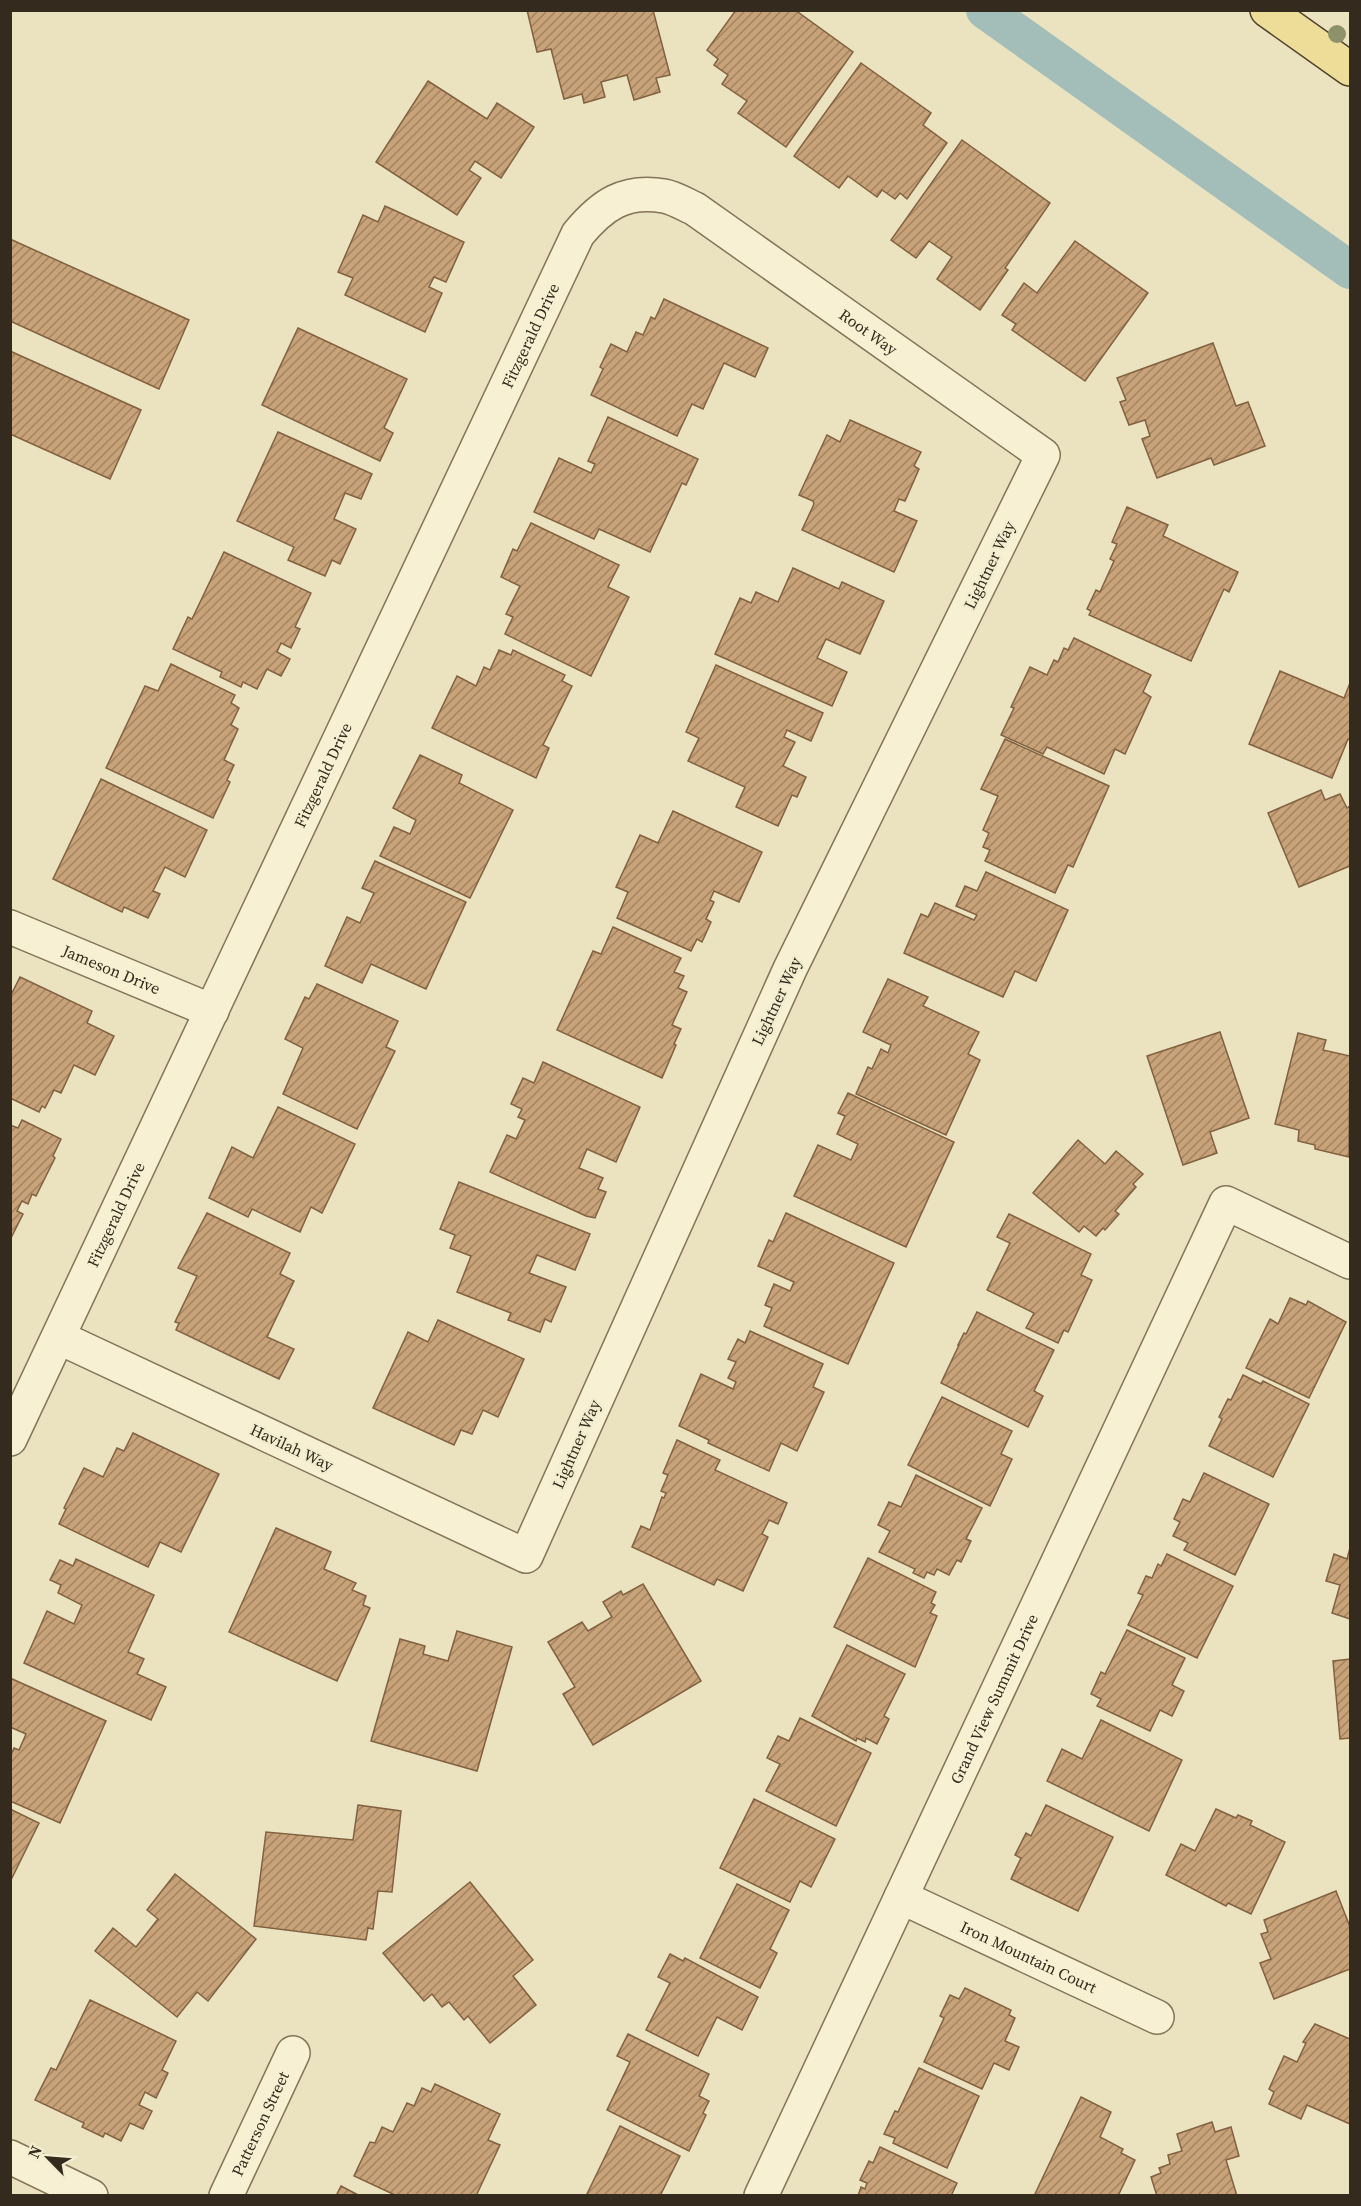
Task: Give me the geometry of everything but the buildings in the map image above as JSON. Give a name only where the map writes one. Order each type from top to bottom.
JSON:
[{"type":"main road","points":[[1267,10],[1350,69]]},
{"type":"street","name":"Fitzgerald Drive","points":[[10,1439],[578,234],[594,214],[614,201],[639,195],[666,196],[695,209]]},
{"type":"street","name":"Root Way","points":[[695,209],[1043,455]]},
{"type":"street","name":"Lightner Way","points":[[526,1556],[790,969],[1043,455]]},
{"type":"street","name":"Jameson Drive","points":[[10,927],[212,1011]]},
{"type":"street","name":"Grand View Summit Drive","points":[[761,2196],[1226,1203],[1350,1262]]},
{"type":"street","name":"Havilah Way","points":[[58,1337],[526,1556]]},
{"type":"street","name":"Iron Mountain Court","points":[[901,1897],[1157,2017]]},
{"type":"street","name":"Patterson Street","points":[[226,2196],[293,2053]]},
{"type":"street","points":[[10,2157],[91,2196]]},
{"type":"waterway","points":[[985,10],[1350,270]]}]
